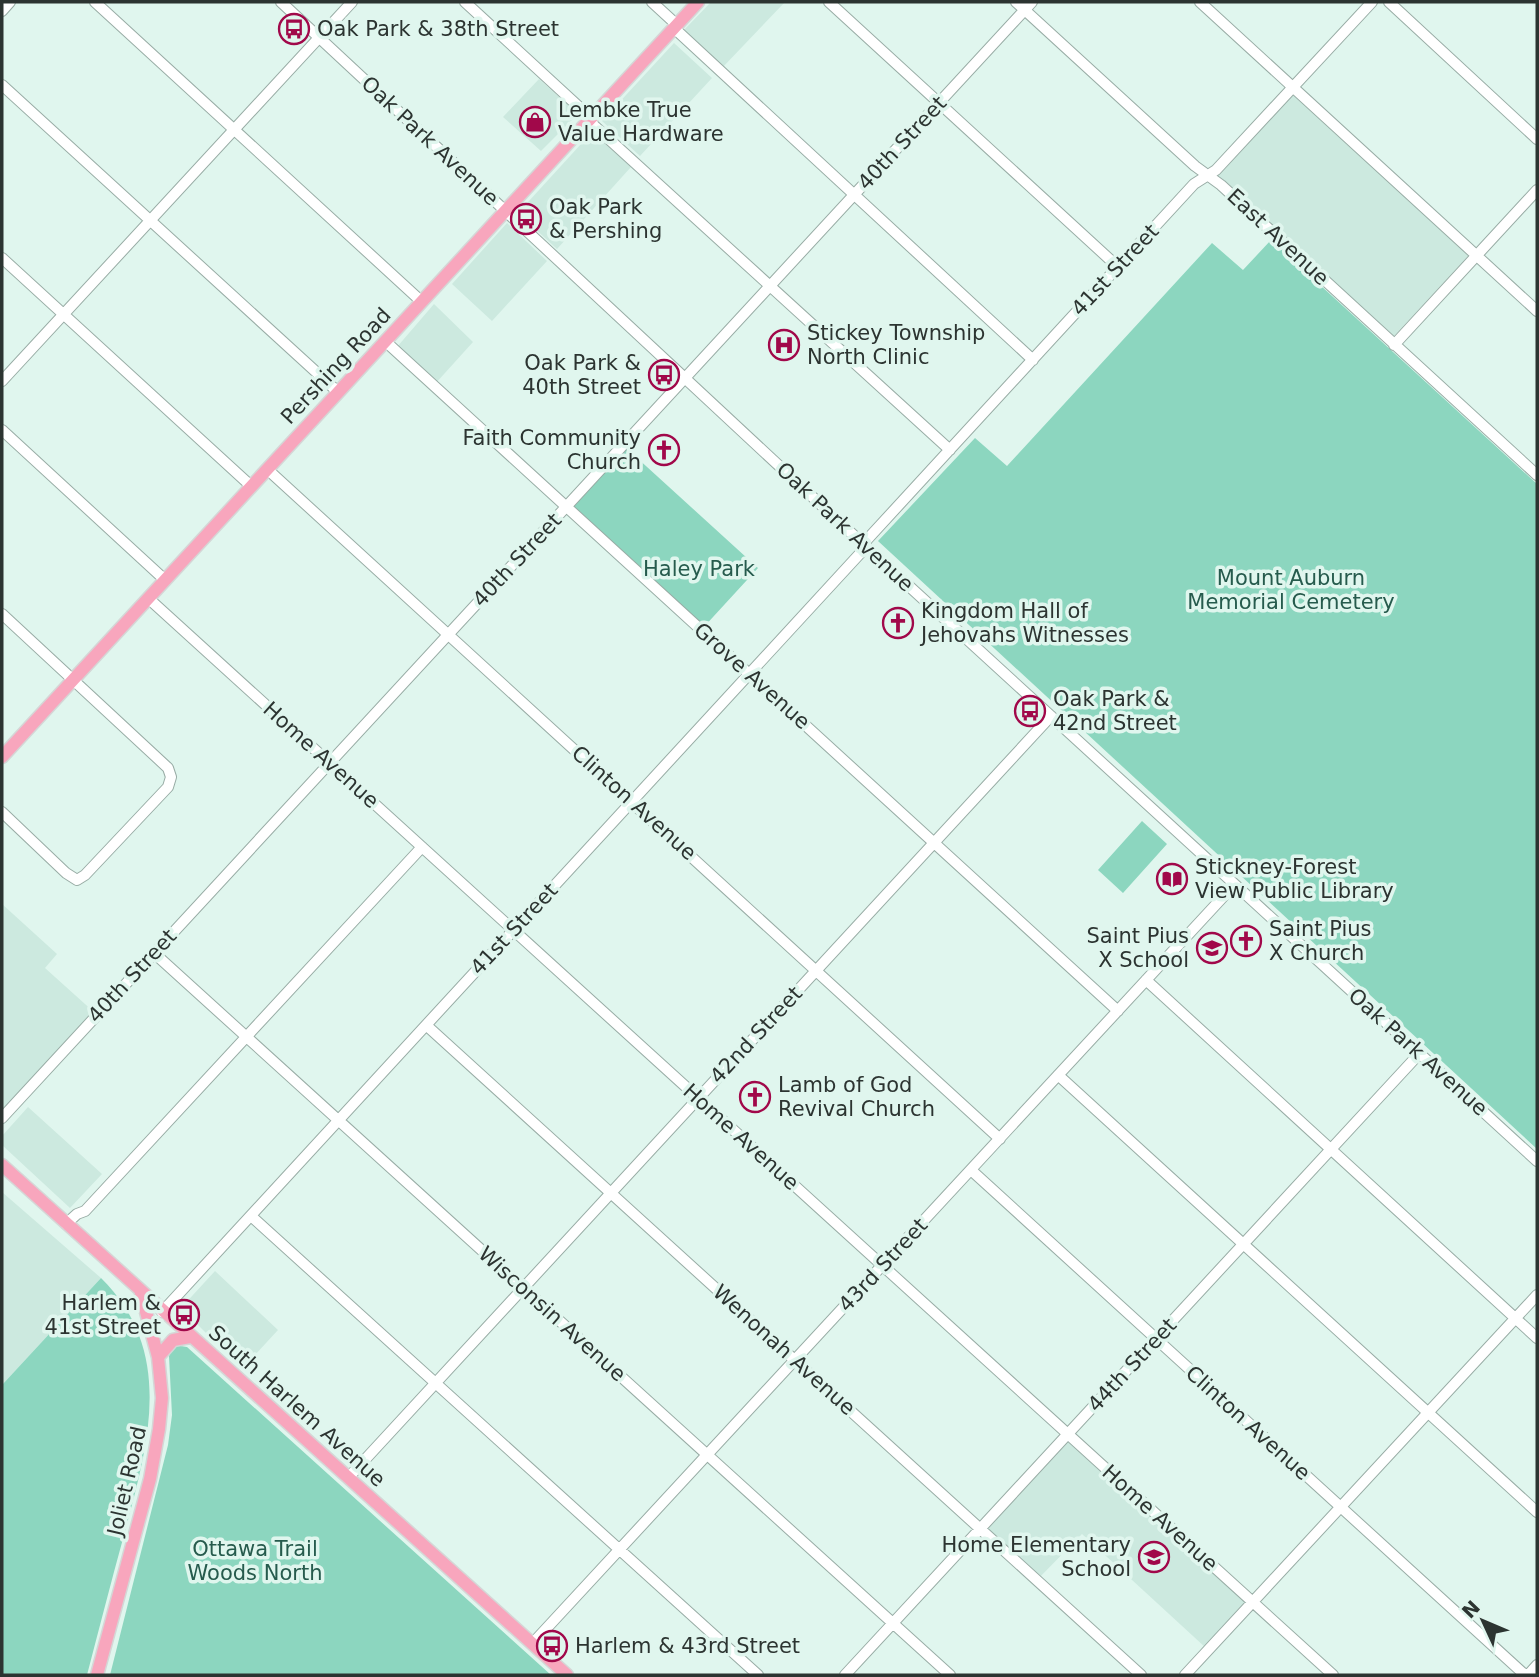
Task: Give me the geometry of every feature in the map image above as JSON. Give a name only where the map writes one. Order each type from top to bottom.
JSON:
[{"type":"main road","name":"Pershing Road","points":[[2,757],[698,2]]},
{"type":"main road","name":"South Harlem Avenue","points":[[4,1171],[567,1675]]},
{"type":"main road","name":"Joliet Road","points":[[97,1675],[150,1479],[162,1398],[158,1357],[141,1293]]},
{"type":"main road","points":[[158,1357],[173,1340],[190,1337]]},
{"type":"street","points":[[2,11],[10,2]]},
{"type":"street","points":[[95,2],[422,302]]},
{"type":"street","name":"Oak Park Avenue","points":[[281,2],[684,379],[1537,1161]]},
{"type":"street","points":[[2,381],[352,2]]},
{"type":"street","points":[[465,2],[769,286],[950,450]]},
{"type":"street","points":[[652,2],[854,195],[1033,360]]},
{"type":"street","points":[[829,2],[1118,267]]},
{"type":"street","name":"East Avenue","points":[[1016,2],[1029,6],[1208,175],[1537,475]]},
{"type":"street","points":[[1200,2],[1537,311]]},
{"type":"street","name":"41st Street","points":[[162,1312],[749,674],[1194,184],[1217,169],[1372,2]]},
{"type":"street","points":[[1388,2],[1537,139]]},
{"type":"street","name":"40th Street","points":[[2,1118],[1029,6]]},
{"type":"street","points":[[2,85],[338,392]]},
{"type":"street","points":[[1394,345],[1537,190]]},
{"type":"street","points":[[2,258],[251,486]]},
{"type":"street","name":"Grove Avenue","points":[[385,341],[1118,1011]]},
{"type":"street","points":[[2,430],[165,580]]},
{"type":"street","name":"Clinton Avenue","points":[[267,469],[1000,1139]]},
{"type":"street","name":"Home Avenue","points":[[148,598],[1333,1675]]},
{"type":"street","points":[[2,614],[168,768],[171,777],[168,787],[86,875],[77,880],[66,873],[2,812]]},
{"type":"street","name":"42nd Street","points":[[348,1478],[1051,716]]},
{"type":"street","points":[[70,1228],[82,1221],[85,1211],[422,847]]},
{"type":"street","name":"43rd Street","points":[[532,1644],[1234,886]]},
{"type":"street","name":"Wisconsin Avenue","points":[[154,953],[950,1675]]},
{"type":"street","points":[[1146,980],[1537,1338]]},
{"type":"street","name":"Wenonah Avenue","points":[[426,1025],[1141,1675]]},
{"type":"street","name":"44th Street","points":[[845,1675],[1419,1054]]},
{"type":"street","points":[[1058,1076],[1537,1512]]},
{"type":"street","name":"Clinton Avenue","points":[[971,1170],[1527,1675]]},
{"type":"street","points":[[251,1216],[758,1675]]},
{"type":"street","points":[[1185,1675],[1537,1296]]},
{"type":"street","points":[[1527,1675],[1537,1665]]},
{"type":"shaded area","points":[[711,2],[785,2],[722,68],[683,31]]},
{"type":"shaded area","points":[[674,43],[712,78],[640,156],[602,121]]},
{"type":"shaded area","points":[[539,79],[578,114],[541,151],[503,117]]},
{"type":"shaded area","points":[[1293,94],[1469,255],[1394,336],[1217,175]]},
{"type":"shaded area","points":[[592,132],[631,167],[557,249],[518,213]]},
{"type":"shaded area","points":[[507,223],[547,261],[492,321],[452,284]]},
{"type":"shaded area","points":[[434,304],[473,342],[435,384],[397,347]]},
{"type":"shaded area","points":[[2,904],[57,954],[45,968],[95,1013],[2,1115]]},
{"type":"shaded area","points":[[28,1107],[102,1174],[70,1208],[2,1145],[2,1136]]},
{"type":"shaded area","points":[[2,1192],[101,1278],[2,1385]]},
{"type":"shaded area","points":[[215,1271],[278,1330],[242,1369],[181,1308]]},
{"type":"shaded area","name":"Home Elementary School","points":[[1069,1435],[1249,1601],[1206,1648],[1082,1534],[1037,1580],[982,1529]]},
{"type":"green space","name":"Mount Auburn Memorial Cemetery","points":[[1271,240],[1537,484],[1537,1149],[878,541],[975,438],[1007,466],[1212,243],[1243,270]]},
{"type":"green space","name":"Haley Park","points":[[624,446],[758,568],[702,629],[570,506]]},
{"type":"green space","points":[[1142,821],[1167,844],[1123,893],[1098,870]]},
{"type":"green space","points":[[101,1278],[125,1307],[140,1337],[148,1368],[150,1400],[147,1434],[133,1501],[87,1675],[2,1675],[2,1385]]},
{"type":"green space","name":"Ottawa Trail Woods North","points":[[174,1345],[187,1347],[551,1675],[110,1675],[168,1445],[172,1415],[169,1356]]},
{"type":"place","name":"Oak Park & 38th Street","points":[[294,29]]},
{"type":"place","name":"Lembke True Value Hardware","points":[[535,122]]},
{"type":"place","name":"Oak Park & Pershing","points":[[526,219]]},
{"type":"place","name":"Stickey Township North Clinic","points":[[784,345]]},
{"type":"place","name":"Oak Park & 40th Street","points":[[664,375]]},
{"type":"place","name":"Faith Community Church","points":[[664,450]]},
{"type":"place","name":"Kingdom Hall of Jehovahs Witnesses","points":[[898,623]]},
{"type":"place","name":"Oak Park & 42nd Street","points":[[1030,711]]},
{"type":"place","name":"Stickney-Forest View Public Library","points":[[1172,879]]},
{"type":"place","name":"Saint Pius X Church","points":[[1246,941]]},
{"type":"place","name":"Saint Pius X School","points":[[1212,948]]},
{"type":"place","name":"Lamb of God Revival Church","points":[[755,1097]]},
{"type":"place","name":"Harlem & 41st Street","points":[[184,1315]]},
{"type":"place","name":"Home Elementary School","points":[[1154,1557]]},
{"type":"place","name":"Harlem & 43rd Street","points":[[552,1646]]}]
